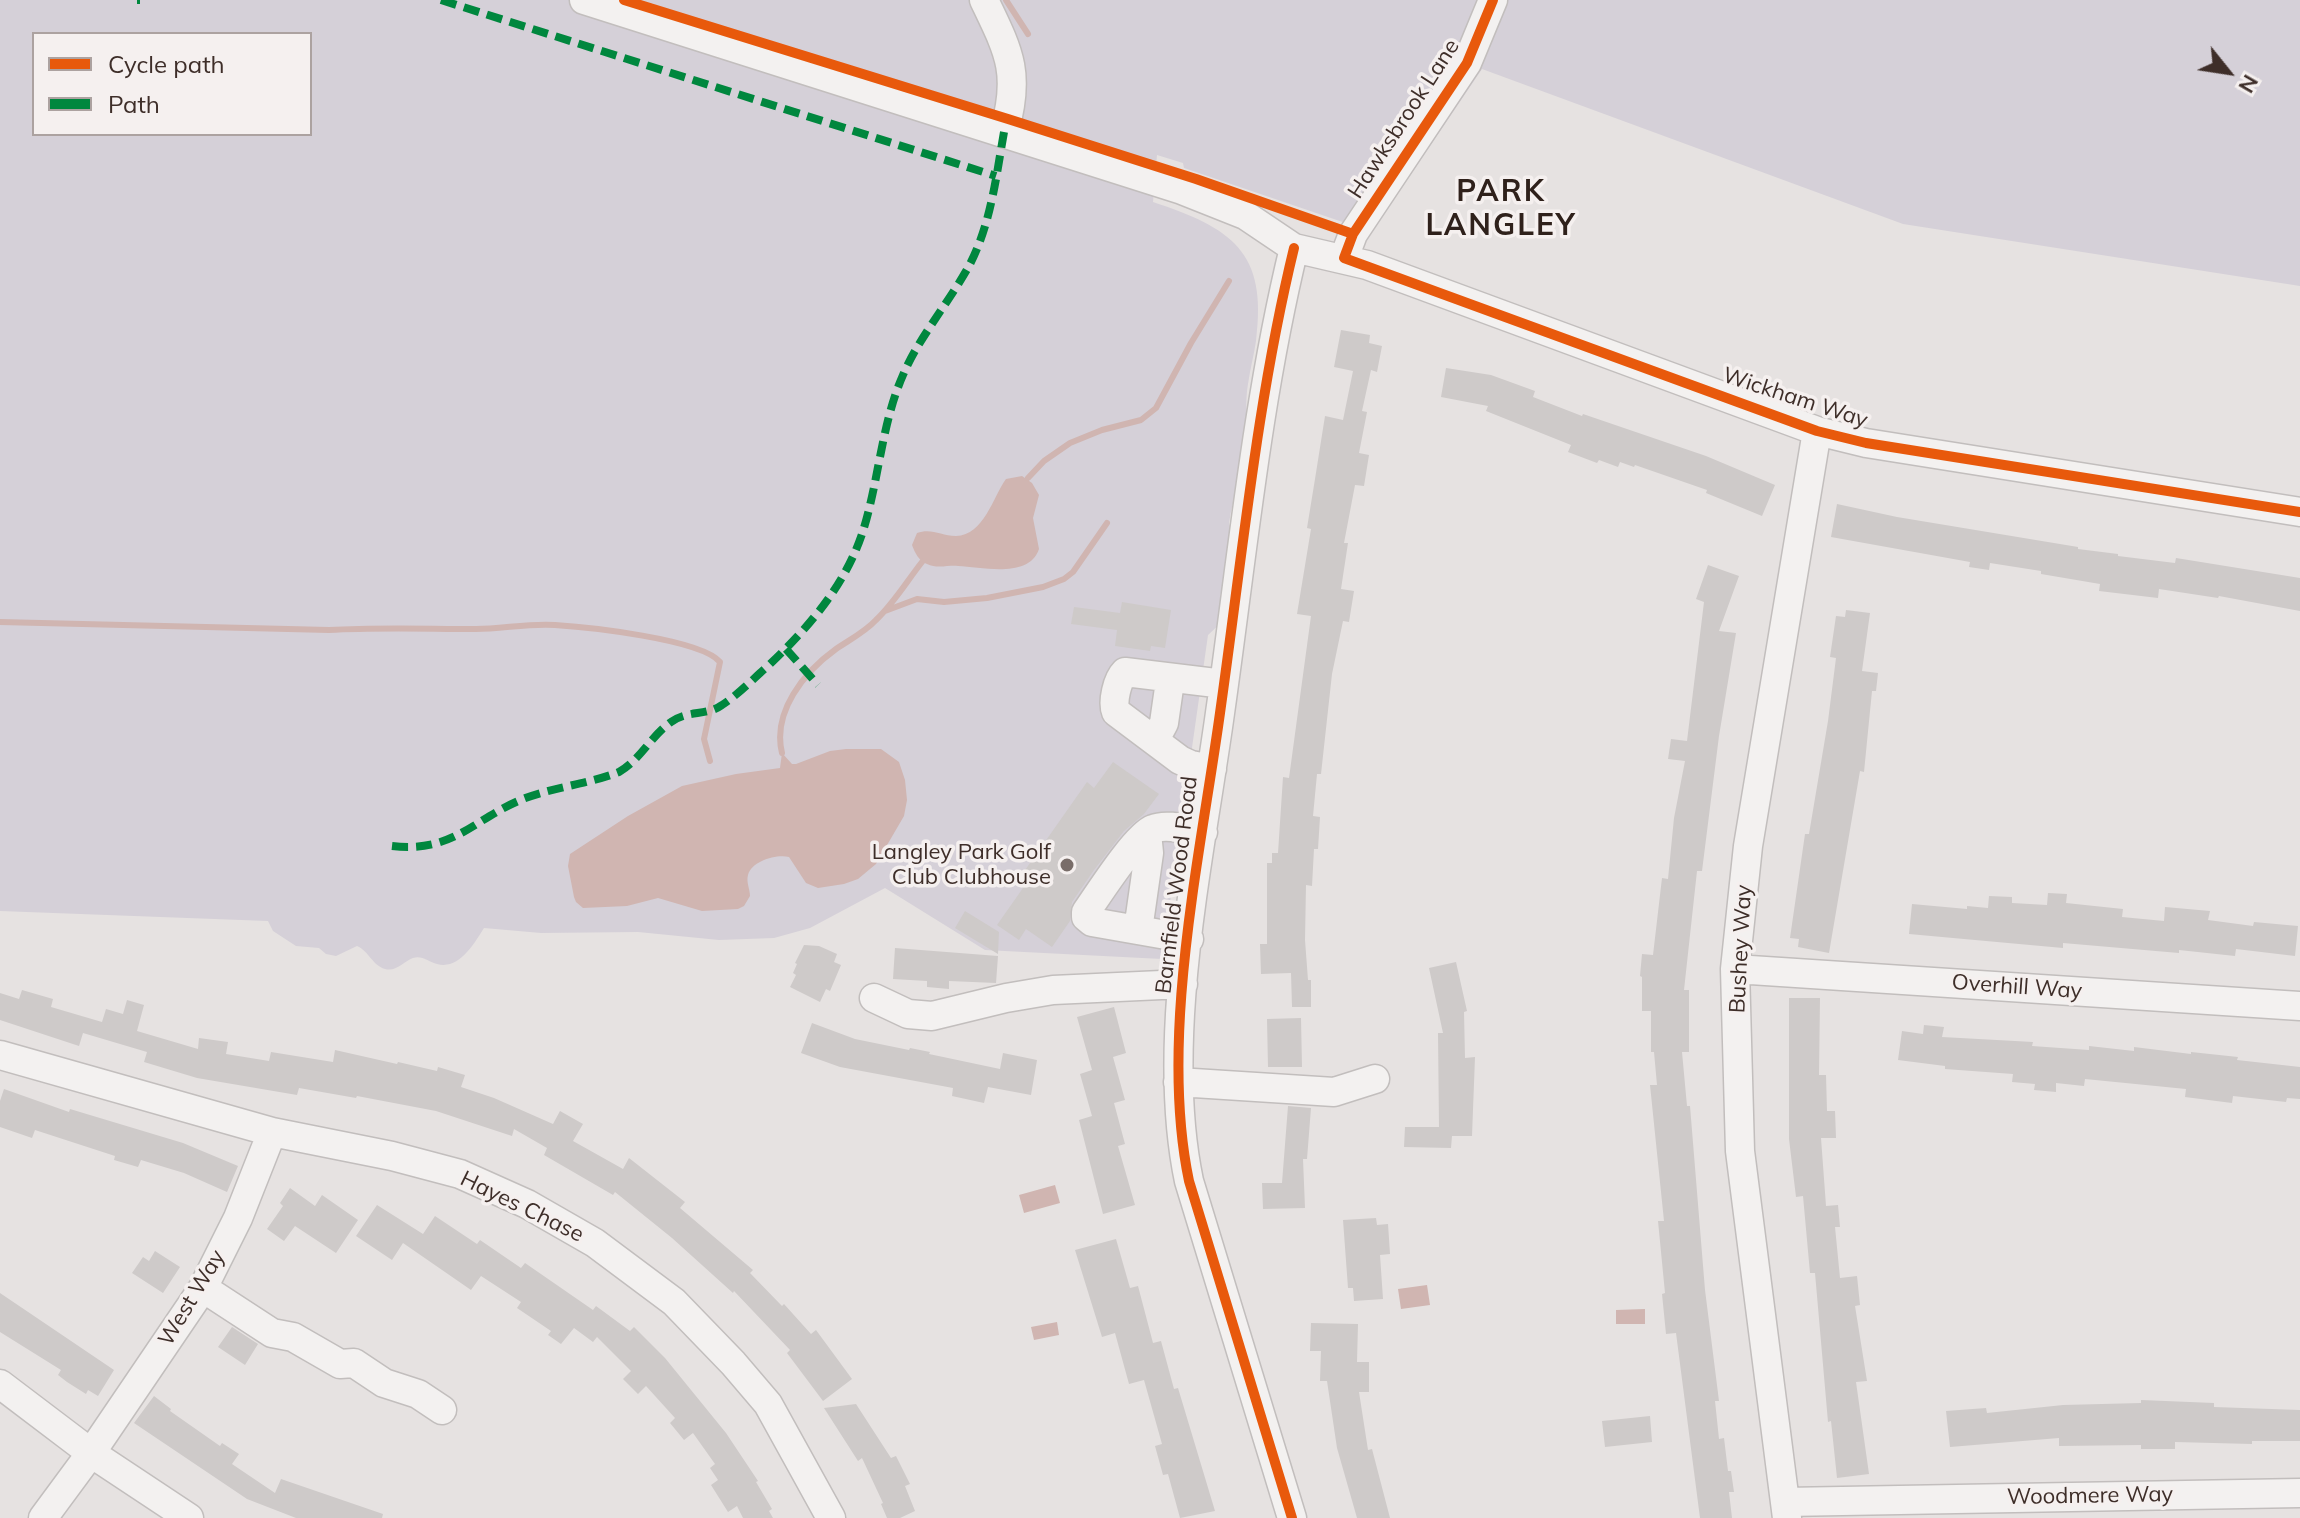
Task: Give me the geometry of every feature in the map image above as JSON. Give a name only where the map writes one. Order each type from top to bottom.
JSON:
[{"type":"street","points":[[584,0],[1214,201],[1245,215],[1294,248]]},
{"type":"street","points":[[984,0],[1011,60],[1012,94],[1004,132]]},
{"type":"street","name":"Hawksbrook Lane","points":[[1344,258],[1353,234],[1467,63],[1493,0]]},
{"type":"street","name":"Wickham Way","points":[[1294,248],[1344,258],[1817,431],[1866,443],[2300,512]]},
{"type":"street","name":"Barnfield Wood Road","points":[[1292,1518],[1189,1181],[1182,1149],[1178,1082],[1183,984],[1203,832],[1268,375],[1294,248]]},
{"type":"street","name":"Bushey Way","points":[[1786,1510],[1740,1151],[1735,969],[1748,846],[1817,431]]},
{"type":"street","points":[[1212,769],[1186,763],[1116,712],[1114,703],[1121,676],[1125,672],[1224,684]]},
{"type":"street","points":[[1155,740],[1164,723],[1170,681],[1167,677]]},
{"type":"street","points":[[1189,939],[1092,922],[1086,917],[1086,912],[1147,833],[1168,827],[1203,832]]},
{"type":"street","points":[[1138,930],[1149,853],[1147,833]]},
{"type":"street","name":"Overhill Way","points":[[1735,969],[2300,1006]]},
{"type":"street","points":[[874,998],[908,1014],[932,1016],[1030,993],[1183,984]]},
{"type":"street","name":"Hayes Chase","points":[[0,1055],[272,1132],[392,1156],[460,1174],[527,1204],[595,1243],[674,1302],[768,1404],[831,1518]]},
{"type":"street","points":[[1178,1082],[1334,1092],[1375,1079]]},
{"type":"street","name":"West Way","points":[[43,1518],[203,1288],[238,1218],[272,1132]]},
{"type":"street","points":[[203,1288],[272,1333],[293,1337],[340,1364],[354,1363],[384,1383],[418,1394],[442,1410]]},
{"type":"street","points":[[0,1384],[91,1453],[189,1518]]},
{"type":"street","name":"Woodmere Way","points":[[1786,1510],[2300,1493]]},
{"type":"shaded area","points":[[0,0],[2300,0],[2300,286],[1903,224],[1482,69],[1372,232],[1184,168],[1183,163],[1157,155],[1153,202],[1204,222],[1238,248],[1249,264],[1256,285],[1258,310],[1247,390],[1246,444],[1229,523],[1230,548],[1220,597],[1222,622],[1208,635],[1162,959],[985,950],[885,888],[810,928],[774,938],[719,940],[638,932],[541,933],[484,928],[465,954],[452,963],[437,964],[416,957],[389,970],[357,946],[336,956],[326,954],[319,948],[296,946],[273,931],[268,921],[0,911]]},
{"type":"shaded area","points":[[1022,476],[1032,483],[1039,495],[1033,518],[1039,549],[1034,558],[1015,568],[992,569],[935,566],[924,563],[918,556],[912,545],[917,533],[966,534],[987,514],[1006,479]]},
{"type":"shaded area","points":[[881,749],[899,762],[907,800],[904,816],[876,864],[858,879],[818,888],[806,883],[789,857],[778,857],[759,862],[750,870],[747,880],[750,896],[738,909],[702,911],[658,898],[627,906],[583,908],[576,902],[568,866],[570,854],[628,816],[682,786],[780,768],[782,753],[792,764],[796,764],[830,751]]},
{"type":"shaded area","points":[[1055,1185],[1060,1203],[1024,1213],[1019,1195]]},
{"type":"shaded area","points":[[1427,1285],[1430,1305],[1401,1309],[1398,1289]]},
{"type":"shaded area","points":[[1645,1309],[1645,1324],[1616,1324],[1616,1310]]},
{"type":"shaded area","points":[[1057,1322],[1059,1335],[1034,1340],[1031,1327]]},
{"type":"building","points":[[1341,330],[1370,335],[1369,343],[1382,346],[1377,372],[1371,370],[1362,411],[1367,412],[1359,453],[1369,455],[1364,486],[1355,485],[1344,543],[1348,543],[1341,589],[1354,591],[1349,622],[1343,621],[1332,674],[1321,774],[1317,774],[1313,816],[1320,817],[1318,849],[1314,849],[1312,886],[1306,885],[1305,940],[1308,980],[1311,980],[1311,1007],[1292,1007],[1291,973],[1261,974],[1260,944],[1267,944],[1267,863],[1272,863],[1272,853],[1278,853],[1283,777],[1289,778],[1311,616],[1297,614],[1325,416],[1343,420],[1353,371],[1334,367]]},
{"type":"building","points":[[1446,368],[1491,375],[1535,391],[1533,397],[1582,416],[1706,456],[1775,485],[1762,516],[1706,493],[1707,490],[1635,465],[1620,462],[1618,467],[1599,460],[1597,463],[1568,452],[1571,445],[1486,411],[1488,406],[1441,397]]},
{"type":"building","points":[[1837,504],[2118,556],[2175,563],[2176,558],[2300,578],[2300,611],[2159,589],[2158,598],[2099,591],[2100,584],[2041,574],[2041,571],[1990,563],[1989,570],[1969,567],[1970,562],[1831,537]]},
{"type":"building","points":[[1708,565],[1739,576],[1719,631],[1736,633],[1702,871],[1697,871],[1684,990],[1689,990],[1689,1052],[1682,1052],[1719,1401],[1715,1401],[1719,1439],[1724,1438],[1734,1492],[1729,1492],[1732,1518],[1700,1518],[1676,1333],[1666,1334],[1658,1221],[1664,1221],[1650,1085],[1657,1085],[1654,1052],[1651,1052],[1651,1011],[1642,1011],[1640,976],[1642,954],[1653,955],[1662,878],[1668,879],[1674,818],[1685,761],[1668,759],[1671,739],[1687,741],[1704,602],[1696,599]]},
{"type":"building","points":[[1122,602],[1171,610],[1165,648],[1151,646],[1150,651],[1115,646],[1117,630],[1071,624],[1074,607],[1120,613]]},
{"type":"building","points":[[1846,610],[1870,613],[1862,671],[1878,673],[1876,691],[1872,691],[1864,772],[1860,771],[1829,953],[1798,947],[1799,939],[1790,938],[1805,834],[1809,834],[1828,721],[1836,658],[1830,657],[1836,616],[1845,617]]},
{"type":"building","name":"Langley Park Golf Club Clubhouse","points":[[1113,762],[1159,794],[1144,814],[1124,831],[1094,870],[1072,902],[1070,921],[1052,947],[1026,929],[1019,940],[997,925],[1023,888],[1016,883],[1087,782],[1094,788]]},
{"type":"building","points":[[2048,893],[2067,894],[2066,903],[2123,909],[2122,917],[2164,921],[2165,907],[2210,911],[2208,920],[2253,926],[2254,922],[2298,926],[2295,956],[2236,949],[2235,956],[2063,943],[2063,948],[1909,934],[1912,904],[1988,908],[1989,896],[2012,897],[2012,903],[2047,905]]},
{"type":"building","points":[[965,911],[999,932],[998,954],[955,928]]},
{"type":"building","points":[[804,945],[819,946],[837,954],[834,962],[841,965],[830,991],[826,989],[820,1002],[790,987],[796,975],[793,973],[795,963]]},
{"type":"building","points":[[895,948],[998,956],[996,983],[949,981],[949,989],[927,987],[927,981],[893,979]]},
{"type":"building","points":[[1456,962],[1467,1011],[1464,1012],[1465,1058],[1475,1057],[1472,1136],[1452,1136],[1451,1148],[1404,1147],[1405,1127],[1439,1127],[1438,1033],[1443,1033],[1429,968]]},
{"type":"building","points":[[22,990],[53,999],[51,1007],[102,1022],[106,1009],[123,1014],[127,1000],[144,1005],[137,1031],[198,1049],[199,1038],[228,1042],[226,1054],[269,1061],[271,1052],[333,1062],[335,1050],[437,1071],[438,1067],[465,1075],[461,1087],[553,1124],[560,1111],[583,1124],[573,1141],[623,1169],[629,1158],[685,1202],[680,1208],[753,1270],[750,1273],[811,1334],[816,1330],[852,1379],[823,1401],[787,1353],[790,1350],[734,1291],[615,1192],[613,1195],[544,1155],[547,1148],[514,1129],[512,1136],[436,1111],[357,1096],[299,1088],[297,1095],[197,1078],[144,1062],[147,1052],[83,1033],[79,1046],[0,1020],[0,993],[19,999]]},
{"type":"building","points":[[1789,998],[1820,998],[1819,1075],[1826,1075],[1827,1111],[1835,1111],[1836,1138],[1821,1138],[1826,1206],[1838,1205],[1840,1227],[1835,1227],[1840,1278],[1857,1276],[1860,1305],[1855,1306],[1867,1381],[1856,1382],[1869,1474],[1837,1478],[1831,1421],[1828,1422],[1815,1273],[1810,1273],[1803,1196],[1796,1197],[1789,1139]]},
{"type":"building","points":[[1114,1007],[1126,1053],[1113,1057],[1125,1100],[1114,1103],[1125,1144],[1118,1146],[1135,1205],[1103,1214],[1079,1120],[1092,1116],[1080,1074],[1092,1070],[1077,1017]]},
{"type":"building","points":[[1301,1018],[1302,1067],[1268,1067],[1267,1019]]},
{"type":"building","points":[[812,1023],[855,1039],[930,1052],[1000,1069],[1003,1053],[1037,1060],[1031,1095],[988,1087],[984,1103],[952,1096],[953,1088],[840,1067],[801,1053]]},
{"type":"building","points":[[1924,1025],[1944,1027],[1942,1037],[2033,1042],[2032,1046],[2089,1050],[2089,1046],[2134,1051],[2134,1047],[2238,1057],[2237,1060],[2300,1067],[2300,1099],[2287,1098],[2286,1102],[2233,1096],[2232,1103],[2185,1097],[2186,1089],[2085,1079],[2084,1086],[2056,1083],[2056,1092],[2034,1090],[2035,1084],[2012,1082],[2013,1074],[1945,1069],[1945,1066],[1898,1060],[1902,1031],[1923,1034]]},
{"type":"building","points":[[4,1089],[69,1112],[70,1109],[183,1143],[238,1166],[227,1192],[184,1173],[141,1160],[138,1167],[114,1160],[115,1156],[35,1130],[32,1138],[0,1127],[0,1101]]},
{"type":"building","points":[[1288,1106],[1311,1108],[1307,1159],[1303,1159],[1305,1208],[1263,1209],[1262,1183],[1282,1183]]},
{"type":"building","points":[[290,1188],[315,1206],[322,1195],[358,1220],[336,1253],[295,1226],[284,1241],[267,1229],[283,1206],[280,1203]]},
{"type":"building","points":[[377,1205],[423,1234],[435,1216],[477,1244],[480,1240],[521,1268],[525,1263],[593,1310],[596,1306],[630,1331],[634,1327],[665,1358],[726,1433],[758,1481],[772,1509],[769,1511],[773,1518],[743,1518],[737,1506],[728,1512],[711,1485],[718,1480],[710,1468],[715,1464],[693,1433],[684,1440],[670,1423],[675,1418],[646,1386],[638,1394],[623,1379],[631,1371],[597,1337],[593,1342],[574,1328],[561,1344],[548,1335],[551,1331],[517,1308],[521,1302],[481,1276],[471,1290],[403,1243],[392,1260],[356,1236]]},
{"type":"building","points":[[1376,1218],[1377,1225],[1388,1224],[1390,1254],[1380,1255],[1383,1299],[1354,1301],[1353,1288],[1348,1288],[1343,1220]]},
{"type":"building","points":[[1116,1239],[1130,1288],[1138,1286],[1153,1343],[1161,1341],[1215,1511],[1180,1518],[1168,1474],[1163,1475],[1155,1446],[1162,1444],[1144,1380],[1129,1384],[1115,1333],[1102,1337],[1075,1250]]},
{"type":"building","points":[[155,1251],[180,1267],[163,1293],[132,1273],[143,1257],[149,1261]]},
{"type":"building","points":[[0,1293],[114,1370],[98,1396],[88,1390],[86,1394],[67,1382],[58,1375],[61,1370],[0,1332]]},
{"type":"building","points":[[1311,1323],[1358,1324],[1357,1362],[1369,1362],[1369,1392],[1359,1392],[1368,1450],[1372,1449],[1390,1518],[1357,1518],[1337,1448],[1327,1381],[1320,1381],[1321,1351],[1310,1351]]},
{"type":"building","points":[[232,1327],[258,1344],[245,1365],[218,1347]]},
{"type":"building","points":[[154,1396],[220,1446],[222,1443],[239,1454],[232,1464],[275,1493],[281,1479],[383,1514],[382,1518],[296,1518],[247,1499],[134,1423]]},
{"type":"building","points":[[2141,1400],[2214,1403],[2214,1407],[2300,1410],[2300,1441],[2252,1441],[2252,1444],[2175,1442],[2175,1449],[2141,1449],[2141,1445],[2059,1446],[2059,1438],[1950,1447],[1946,1411],[1986,1408],[1987,1413],[2063,1405],[2141,1403]]},
{"type":"building","points":[[856,1404],[891,1458],[896,1456],[910,1484],[905,1486],[915,1511],[900,1518],[887,1518],[862,1458],[858,1461],[824,1408]]},
{"type":"building","points":[[1650,1416],[1652,1442],[1605,1447],[1602,1421]]},
{"type":"waterway","points":[[1006,0],[1028,34]]},
{"type":"waterway","points":[[1028,478],[1044,461],[1070,443],[1102,430],[1141,420],[1156,408],[1229,281]]},
{"type":"waterway","points":[[885,611],[917,599],[944,602],[987,598],[1043,587],[1064,579],[1073,572],[1107,523]]},
{"type":"waterway","points":[[782,753],[780,738],[786,708],[802,681],[824,658],[876,620],[922,562]]},
{"type":"waterway","points":[[0,622],[329,630],[476,629],[545,625],[592,628],[668,641],[709,654],[720,662],[704,739],[710,761]]},
{"type":"marked path","points":[[441,0],[996,176]]},
{"type":"marked path","points":[[392,846],[413,847],[448,839],[523,799],[619,772],[677,718],[710,711],[734,696],[811,622],[845,572],[862,534],[890,414],[903,375],[969,266],[983,234],[1004,132]]},
{"type":"marked path","points":[[786,649],[818,685]]},
{"type":"cycle path","points":[[624,0],[1196,179],[1353,234]]},
{"type":"cycle path","points":[[1493,0],[1467,63],[1353,234],[1344,258],[1817,431],[1866,443],[2300,512]]},
{"type":"cycle path","points":[[1292,1518],[1189,1181],[1181,1126],[1178,1068],[1180,1008],[1193,887],[1260,421],[1294,248]]},
{"type":"place","name":"Langley Park Golf Club Clubhouse","points":[[1067,865]]},
{"type":"district","name":"PARK LANGLEY","points":[[1501,209]]}]
